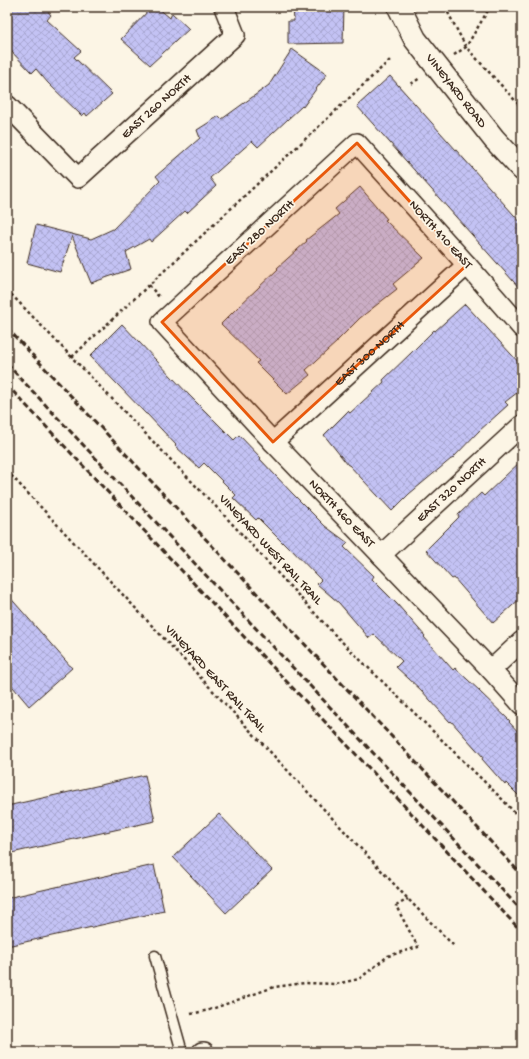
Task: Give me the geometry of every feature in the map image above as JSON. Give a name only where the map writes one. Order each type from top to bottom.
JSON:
[{"type":"street","name":"EAST 260 NORTH","points":[[7,105],[78,178],[235,36],[224,7]]},
{"type":"street","name":"VINEYARD ROAD","points":[[399,7],[415,39],[494,139],[522,169]]},
{"type":"street","name":"NORTH 410 EAST","points":[[357,143],[522,328]]},
{"type":"street","name":"EAST 280 NORTH","points":[[162,322],[357,143]]},
{"type":"street","name":"EAST 300 NORTH","points":[[273,442],[467,266]]},
{"type":"street","name":"NORTH 460 EAST","points":[[162,322],[273,442],[491,670],[522,705]]},
{"type":"street","name":"EAST 320 NORTH","points":[[381,555],[522,426]]},
{"type":"street","points":[[491,670],[522,641]]},
{"type":"lane","points":[[155,956],[182,1052]]},
{"type":"path","points":[[445,7],[466,47],[522,108]]},
{"type":"path","points":[[466,47],[490,7]]},
{"type":"path","points":[[72,357],[390,60]]},
{"type":"path","name":"VINEYARD WEST RAIL TRAIL","points":[[7,290],[223,514],[334,634],[522,820]]},
{"type":"path","name":"VINEYARD EAST RAIL TRAIL","points":[[7,471],[408,899],[454,946]]},
{"type":"path","points":[[191,1014],[209,1010],[274,987],[305,983],[336,984],[359,979],[388,956],[418,947],[396,906],[408,899]]},
{"type":"highlighted area","points":[[357,143],[467,265],[273,442],[162,322]]},
{"type":"building","points":[[7,7],[44,7],[51,15],[47,20],[81,51],[74,57],[112,94],[87,116],[85,113],[82,116],[48,83],[36,69],[32,73],[7,47]]},
{"type":"building","points":[[152,7],[157,7],[170,18],[172,13],[189,29],[150,65],[121,39]]},
{"type":"building","points":[[293,7],[344,7],[343,43],[288,44],[288,21],[294,21]]},
{"type":"building","points":[[292,49],[327,74],[303,107],[302,106],[258,147],[252,141],[210,178],[216,186],[187,213],[185,211],[151,242],[149,239],[126,252],[131,269],[91,283],[72,236],[60,272],[27,263],[36,225],[91,239],[113,229],[160,181],[156,176],[200,138],[197,130],[219,116],[222,119],[269,85]]},
{"type":"building","points":[[390,76],[522,224],[522,291],[357,106]]},
{"type":"building","points":[[360,187],[387,219],[385,220],[424,258],[393,284],[397,289],[360,318],[337,342],[306,370],[310,375],[287,394],[256,363],[259,361],[221,324],[278,269],[277,268],[307,241],[306,240],[339,214],[335,209]]},
{"type":"building","points":[[465,304],[522,366],[522,389],[505,402],[508,405],[479,431],[452,459],[409,494],[392,511],[348,465],[324,435],[348,411],[350,413],[384,382],[383,380],[434,330],[435,331]]},
{"type":"building","points":[[122,324],[234,440],[239,435],[292,493],[325,526],[348,543],[344,547],[374,576],[372,579],[397,604],[453,670],[455,668],[510,721],[509,722],[522,736],[522,799],[506,783],[505,785],[482,759],[483,757],[451,721],[450,722],[421,690],[396,667],[402,661],[374,634],[369,638],[339,603],[317,584],[321,580],[287,545],[286,546],[258,518],[256,520],[233,498],[236,495],[204,463],[199,468],[175,446],[176,445],[147,414],[90,356]]},
{"type":"building","points":[[522,460],[522,597],[493,623],[454,578],[452,579],[426,550],[459,517],[458,515],[481,493],[484,496]]},
{"type":"building","points":[[7,594],[72,668],[29,706],[7,680]]},
{"type":"building","points":[[145,775],[155,821],[7,854],[7,806]]},
{"type":"building","points":[[219,814],[272,870],[226,913],[173,857]]},
{"type":"building","points":[[154,865],[164,911],[7,946],[7,898]]},
{"type":"railway","points":[[7,328],[522,875]]},
{"type":"railway","points":[[7,364],[522,911]]},
{"type":"railway","points":[[7,385],[522,932]]}]
